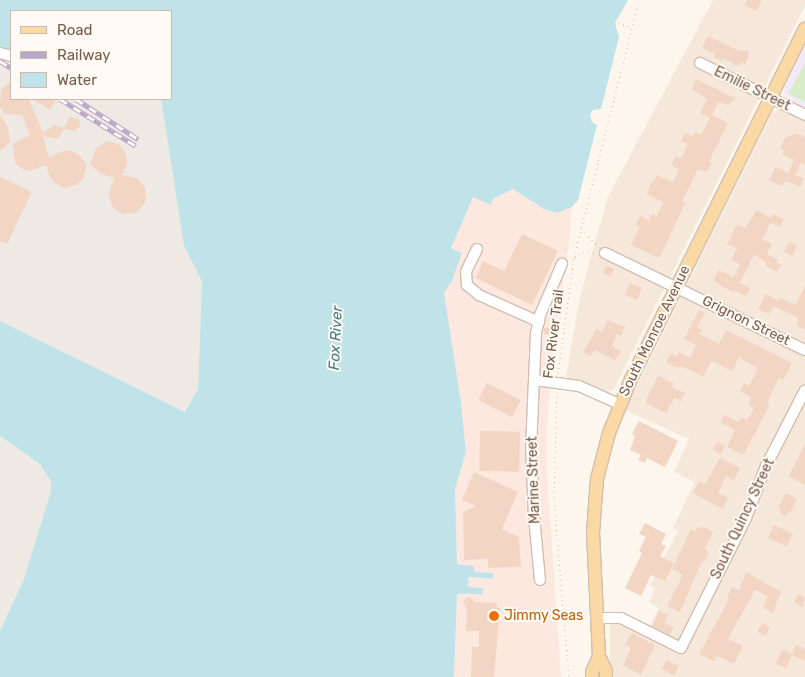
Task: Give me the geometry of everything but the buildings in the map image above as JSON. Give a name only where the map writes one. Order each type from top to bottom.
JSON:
[{"type":"main road","name":"South Monroe Avenue","points":[[606,677],[606,671],[599,656],[593,533],[594,503],[602,456],[619,404],[805,29]]},
{"type":"main road","name":"South Monroe Avenue","points":[[592,677],[592,672],[599,656]]},
{"type":"street","name":"Emilie Street","points":[[700,63],[805,115]]},
{"type":"street","points":[[477,249],[466,272],[466,285],[479,294],[539,322]]},
{"type":"street","name":"Grignon Street","points":[[605,253],[805,350]]},
{"type":"street","name":"Marine Street","points":[[540,580],[534,516],[531,448],[534,380],[539,322],[562,264]]},
{"type":"street","points":[[534,380],[558,382],[592,391],[619,404]]},
{"type":"street","name":"South Quincy Street","points":[[598,618],[621,618],[680,648],[746,518],[766,466],[805,390]]},
{"type":"path","name":"Fox River Trail","points":[[569,677],[554,500],[558,382],[574,257],[639,0]]},
{"type":"path","points":[[618,23],[632,27]]},
{"type":"path","points":[[581,229],[605,253]]},
{"type":"path","points":[[574,257],[583,252],[605,253]]},
{"type":"shaded area","points":[[713,0],[805,0],[805,6],[614,389],[604,393],[566,377],[580,297],[588,267],[608,197]]},
{"type":"shaded area","points":[[0,46],[10,50],[10,100],[161,100],[184,246],[202,280],[198,389],[185,412],[0,321]]},
{"type":"shaded area","points":[[805,47],[805,108],[789,100],[784,95],[785,88]]},
{"type":"shaded area","points":[[780,109],[805,121],[805,677],[610,677],[610,624],[622,622],[646,633],[659,608],[649,602],[655,589],[650,585],[678,531],[673,528],[695,482],[674,472],[689,439],[625,410],[773,112]]},
{"type":"shaded area","points":[[513,189],[544,209],[557,213],[572,207],[569,245],[555,329],[547,428],[547,472],[561,677],[454,677],[457,593],[468,588],[469,577],[492,579],[493,573],[473,572],[468,565],[457,565],[455,489],[466,452],[444,293],[452,281],[462,253],[451,248],[473,196],[493,199]]},
{"type":"shaded area","points":[[0,436],[40,464],[51,481],[51,491],[24,579],[0,631]]},
{"type":"green space","points":[[805,63],[805,102],[788,94]]},
{"type":"water","name":"Fox River","points":[[0,0],[628,0],[615,23],[619,37],[601,109],[593,110],[590,114],[592,122],[597,125],[578,200],[572,207],[557,213],[544,209],[513,189],[493,199],[491,205],[473,197],[451,248],[462,253],[452,281],[444,293],[461,403],[466,452],[455,489],[457,564],[474,566],[474,572],[493,573],[493,579],[469,577],[468,587],[483,588],[483,594],[457,594],[454,677],[0,677],[0,631],[24,579],[51,491],[51,481],[40,464],[0,436],[0,321],[185,412],[198,389],[202,281],[184,246],[161,100],[172,100],[172,10],[10,10],[10,50],[0,46]]},
{"type":"railway","points":[[0,61],[10,67]]},
{"type":"railway","points":[[62,100],[136,146]]},
{"type":"railway","points":[[78,100],[138,139]]},
{"type":"place","name":"Jimmy Seas","points":[[494,616]]}]
